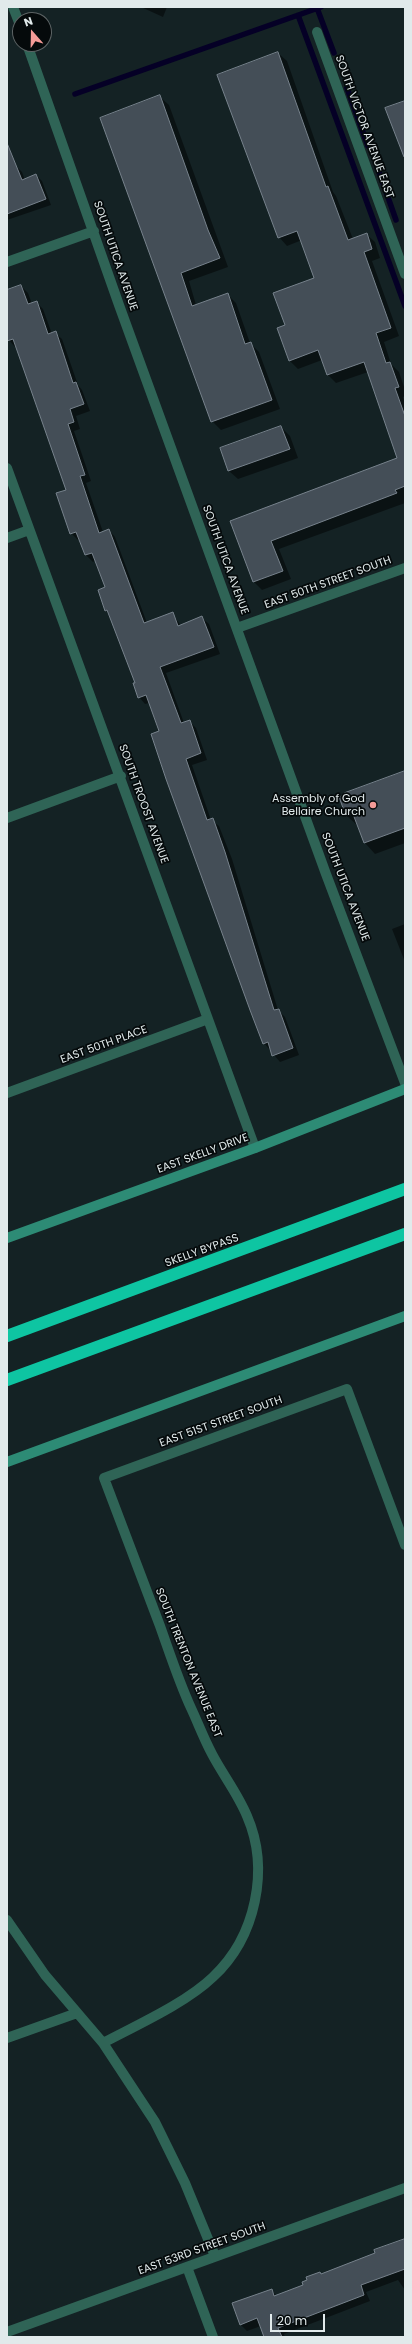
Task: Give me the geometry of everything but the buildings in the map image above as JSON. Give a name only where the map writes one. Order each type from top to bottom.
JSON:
[{"type":"highway","name":"SKELLY BYPASS","points":[[7,1336],[405,1189]]},
{"type":"highway","points":[[7,1380],[405,1234]]},
{"type":"main road","name":"EAST SKELLY DRIVE","points":[[7,1238],[255,1148],[405,1089]]},
{"type":"main road","points":[[7,1462],[405,1316]]},
{"type":"street","name":"SOUTH VICTOR AVENUE EAST","points":[[317,32],[405,274]]},
{"type":"street","name":"SOUTH UTICA AVENUE","points":[[30,52],[119,304],[405,1083]]},
{"type":"street","points":[[7,262],[94,231]]},
{"type":"street","name":"SOUTH TROOST AVENUE","points":[[7,468],[255,1148]]},
{"type":"street","points":[[7,538],[29,530]]},
{"type":"street","name":"EAST 50TH STREET SOUTH","points":[[237,628],[405,568]]},
{"type":"street","points":[[7,818],[120,776]]},
{"type":"street","name":"EAST 50TH PLACE","points":[[7,1093],[208,1019]]},
{"type":"street","name":"EAST 51ST STREET SOUTH","points":[[104,1478],[346,1389],[405,1545]]},
{"type":"street","name":"SOUTH TRENTON AVENUE EAST","points":[[104,1478],[187,1700],[212,1755],[248,1816],[254,1838],[258,1870],[254,1908],[244,1933],[232,1955],[213,1978],[180,2001],[104,2043]]},
{"type":"street","points":[[7,1920],[45,1975],[104,2043],[155,2122],[186,2183],[215,2256]]},
{"type":"street","points":[[7,2038],[77,2013]]},
{"type":"street","name":"EAST 53RD STREET SOUTH","points":[[7,2332],[405,2188]]},
{"type":"street","points":[[187,2267],[213,2337]]},
{"type":"waterway","points":[[75,94],[321,7]]},
{"type":"waterway","points":[[317,8],[334,53]]},
{"type":"waterway","points":[[298,15],[405,306]]},
{"type":"waterway","points":[[347,88],[368,146]]},
{"type":"waterway","points":[[377,166],[396,220]]},
{"type":"place","name":"Assembly of God Bellaire Church","points":[[373,805]]}]
